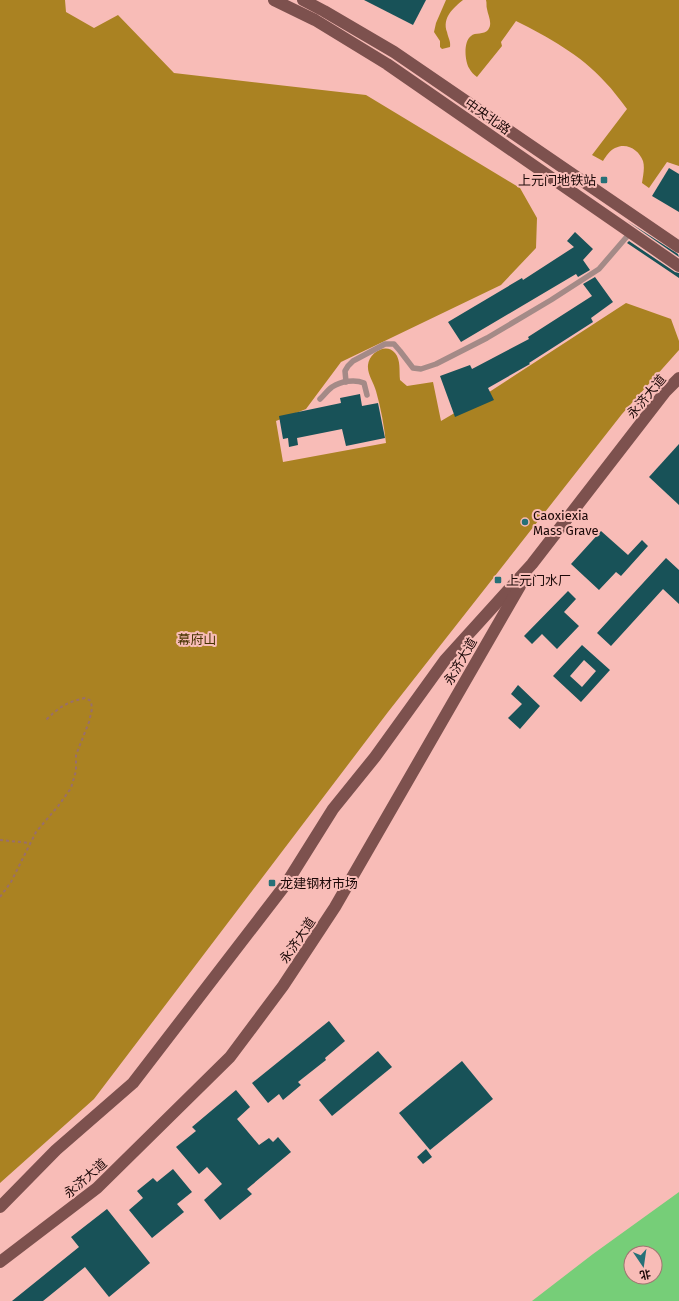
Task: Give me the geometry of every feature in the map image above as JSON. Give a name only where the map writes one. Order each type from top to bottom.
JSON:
[{"type":"main road","name":"中央北路","points":[[274,0],[315,20],[387,64],[679,266]]},
{"type":"main road","points":[[303,0],[394,52],[679,247]]},
{"type":"main road","name":"永济大道","points":[[0,1207],[56,1150],[133,1083],[286,884],[333,809],[375,757],[446,660],[532,564],[665,392],[679,378]]},
{"type":"main road","name":"永济大道","points":[[0,1262],[97,1188],[230,1057],[283,986],[335,907],[532,564]]},
{"type":"lane","points":[[346,382],[345,371],[353,361],[385,344],[394,344],[413,368],[421,369],[436,364],[487,338],[599,269],[630,233]]},
{"type":"lane","points":[[320,399],[333,387],[346,382],[358,380],[364,383],[367,395]]},
{"type":"path","points":[[0,897],[11,882],[36,832],[54,812],[71,788],[76,771],[76,755],[89,722],[92,709],[91,701],[85,698],[73,700],[59,707],[46,720]]},
{"type":"path","points":[[0,840],[30,843]]},
{"type":"green space","name":"幕府山","points":[[0,0],[65,0],[66,12],[94,28],[118,15],[174,73],[366,95],[520,188],[537,218],[536,248],[501,285],[341,362],[306,409],[276,421],[283,462],[386,443],[379,404],[368,368],[371,357],[378,350],[387,349],[395,353],[399,362],[400,380],[407,386],[433,382],[441,421],[480,398],[626,303],[671,319],[679,341],[679,350],[622,414],[388,712],[94,1099],[0,1183]]},
{"type":"green space","points":[[446,0],[463,0],[452,10],[447,18],[446,27],[450,47],[442,49],[440,47],[440,41],[434,32],[436,23]]},
{"type":"green space","points":[[486,0],[679,0],[679,166],[667,162],[649,188],[642,183],[644,164],[636,150],[619,146],[610,152],[603,161],[592,155],[627,109],[596,72],[575,55],[540,33],[516,21],[501,42],[502,46],[477,77],[468,65],[466,47],[468,39],[471,36],[486,32],[488,30],[490,22]]},
{"type":"shaded area","points":[[679,1192],[679,1301],[532,1301],[593,1254]]},
{"type":"building","points":[[364,0],[426,0],[413,25]]},
{"type":"building","points":[[669,168],[679,174],[679,212],[652,196]]},
{"type":"building","points":[[627,221],[678,254],[679,257]]},
{"type":"building","points":[[575,232],[593,249],[583,260],[590,270],[578,277],[576,274],[461,342],[448,322],[522,278],[523,280],[574,247],[567,241]]},
{"type":"building","points":[[629,241],[675,272],[679,273],[679,278],[627,243]]},
{"type":"building","points":[[595,277],[613,302],[591,318],[593,322],[529,363],[530,364],[488,388],[494,400],[455,417],[440,376],[470,365],[472,369],[529,339],[528,337],[592,296],[583,284]]},
{"type":"building","points":[[360,394],[362,406],[378,403],[385,438],[346,446],[342,429],[297,438],[298,445],[289,447],[288,438],[283,439],[279,416],[341,403],[340,398]]},
{"type":"building","points":[[679,444],[679,505],[649,477]]},
{"type":"building","points":[[601,531],[628,555],[642,540],[648,546],[621,576],[616,572],[599,590],[571,564]]},
{"type":"building","points":[[666,558],[679,570],[679,604],[663,589],[611,646],[597,633]]},
{"type":"building","points":[[568,591],[576,599],[564,612],[579,626],[557,649],[542,634],[532,644],[524,636]]},
{"type":"building","points":[[582,645],[610,670],[581,702],[553,676]],"holes":[[[584,660],[596,671],[582,687],[570,676]]]},
{"type":"building","points":[[518,685],[540,706],[520,729],[508,718],[522,704],[511,694]]},
{"type":"building","points":[[329,1021],[345,1041],[325,1058],[326,1060],[298,1082],[301,1085],[283,1100],[279,1094],[268,1103],[252,1083]]},
{"type":"building","points":[[378,1051],[392,1067],[332,1116],[319,1100]]},
{"type":"building","points":[[462,1061],[493,1099],[430,1150],[399,1113]]},
{"type":"building","points":[[236,1090],[250,1107],[237,1119],[259,1145],[269,1138],[273,1142],[278,1137],[291,1152],[247,1189],[252,1194],[220,1220],[204,1200],[222,1184],[207,1167],[199,1174],[176,1147],[196,1131],[192,1127]]},
{"type":"building","points":[[426,1149],[432,1157],[423,1164],[417,1157]]},
{"type":"building","points":[[173,1169],[192,1192],[177,1204],[184,1212],[152,1238],[129,1210],[143,1198],[137,1191],[153,1178],[157,1182]]},
{"type":"building","points":[[107,1209],[150,1263],[109,1297],[85,1267],[43,1301],[12,1301],[79,1247],[71,1237]]},
{"type":"place","name":"上元门地铁站","points":[[604,180]]},
{"type":"place","name":"Caoxiexia Mass Grave","points":[[525,522]]},
{"type":"place","name":"上元门水厂","points":[[498,580]]},
{"type":"place","name":"龙建钢材市场","points":[[272,883]]}]
